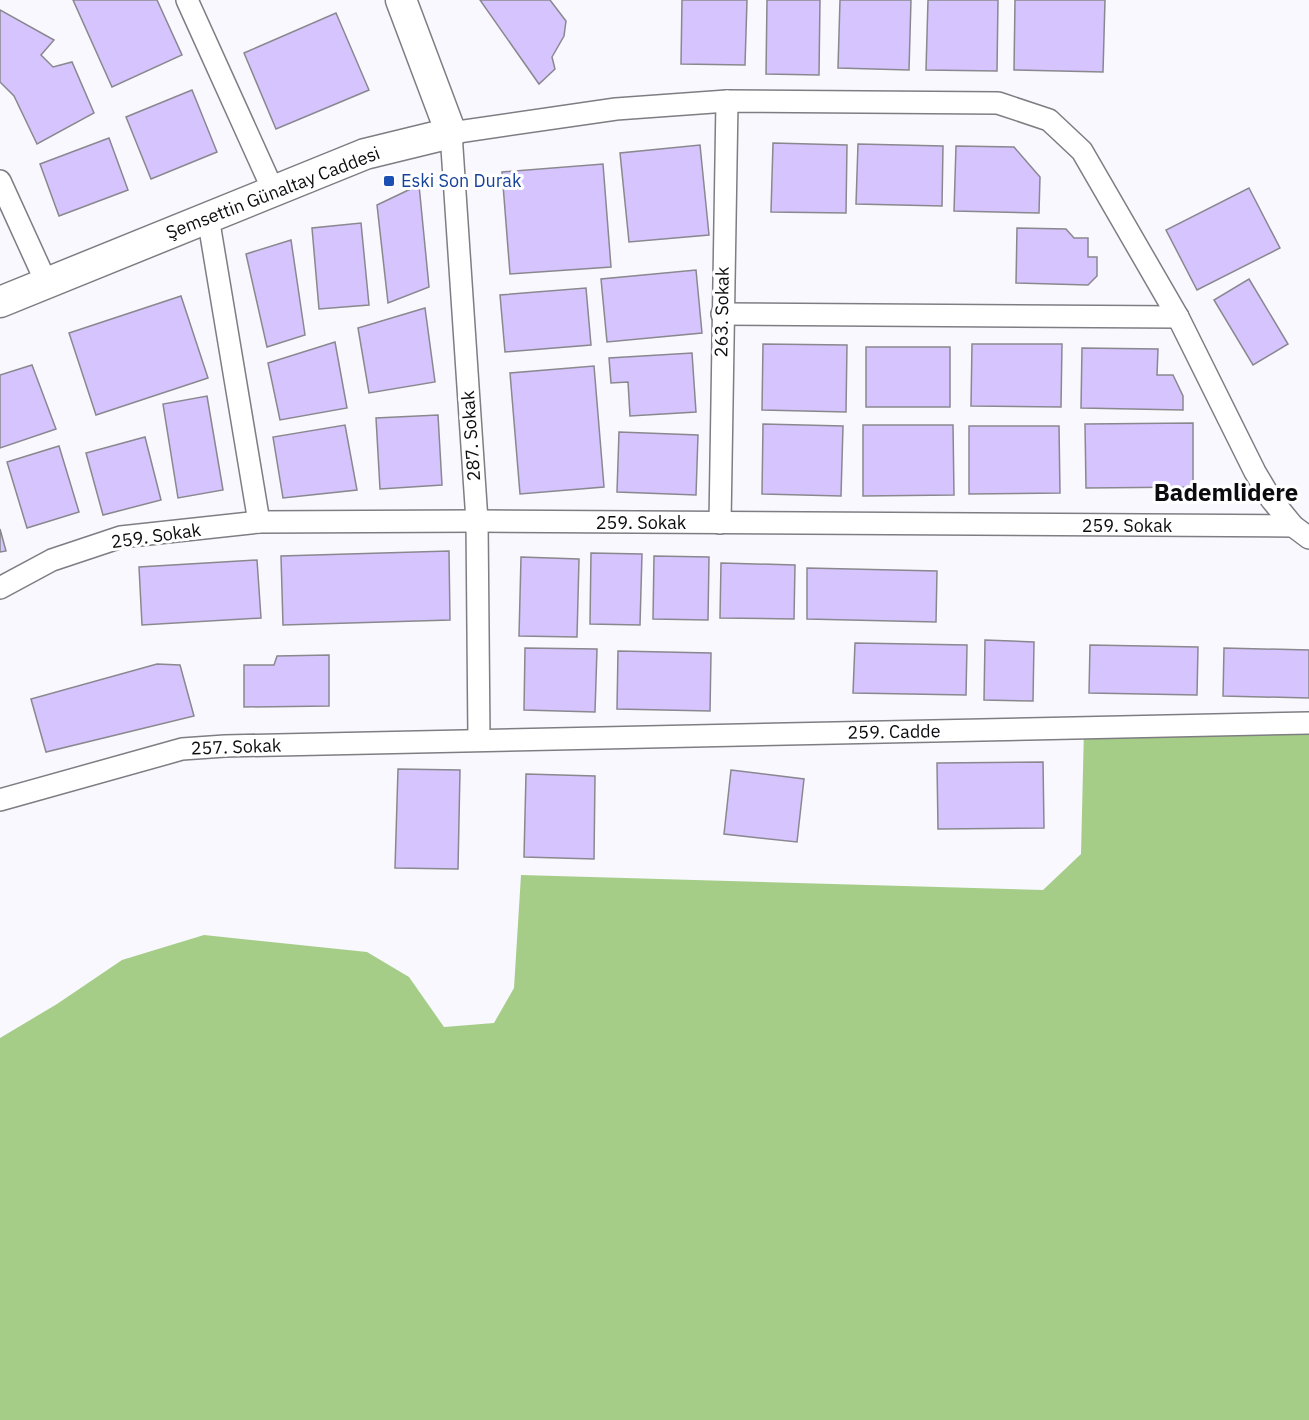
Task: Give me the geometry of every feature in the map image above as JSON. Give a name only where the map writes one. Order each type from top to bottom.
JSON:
[{"type":"street","points":[[187,0],[273,190]]},
{"type":"street","points":[[400,0],[451,133],[616,109],[727,101],[998,103],[1049,120],[1082,151],[1178,317],[1271,499],[1304,526]]},
{"type":"street","name":"263. Sokak","points":[[720,523],[727,101]]},
{"type":"street","name":"Şemsettin Günaltay Caddesi","points":[[0,303],[46,282],[365,154],[451,133]]},
{"type":"street","name":"287. Sokak","points":[[451,133],[477,521],[479,740]]},
{"type":"street","points":[[0,182],[46,282]]},
{"type":"street","points":[[208,217],[259,522]]},
{"type":"street","points":[[722,314],[1178,317]]},
{"type":"street","name":"259. Sokak","points":[[0,588],[52,560],[122,537],[259,522],[477,521],[1304,526]]},
{"type":"street","name":"259. Cadde","points":[[479,740],[1309,723]]},
{"type":"street","name":"257. Sokak","points":[[0,800],[182,749],[479,740]]},
{"type":"green space","points":[[1309,723],[1309,1420],[0,1420],[0,1038],[57,1004],[122,960],[204,935],[367,952],[409,977],[444,1027],[494,1023],[514,988],[521,875],[1043,890],[1081,854],[1084,728]]},
{"type":"building","points":[[73,0],[157,0],[182,55],[112,87]]},
{"type":"building","points":[[480,0],[550,0],[566,21],[564,36],[552,57],[555,69],[539,84]]},
{"type":"building","points":[[682,0],[747,0],[745,65],[681,64]]},
{"type":"building","points":[[767,0],[820,0],[819,75],[766,74]]},
{"type":"building","points":[[840,0],[911,0],[909,70],[838,68]]},
{"type":"building","points":[[928,0],[998,0],[997,71],[926,70]]},
{"type":"building","points":[[1015,0],[1105,0],[1103,72],[1014,70]]},
{"type":"building","points":[[0,10],[54,40],[41,55],[53,67],[72,62],[94,113],[37,144],[14,96],[0,82]]},
{"type":"building","points":[[336,13],[369,90],[276,129],[244,53]]},
{"type":"building","points":[[192,90],[217,152],[151,179],[126,117]]},
{"type":"building","points":[[109,138],[128,190],[59,216],[40,164]]},
{"type":"building","points":[[773,143],[847,145],[846,213],[771,212]]},
{"type":"building","points":[[858,144],[943,146],[942,206],[856,204]]},
{"type":"building","points":[[700,145],[709,235],[629,242],[620,153]]},
{"type":"building","points":[[956,146],[1014,147],[1040,177],[1039,213],[954,211]]},
{"type":"building","points":[[603,164],[611,267],[510,274],[502,172]]},
{"type":"building","points":[[419,185],[429,287],[388,303],[377,205]]},
{"type":"building","points":[[1249,188],[1280,248],[1197,290],[1166,230]]},
{"type":"building","points":[[361,223],[369,305],[319,309],[312,228]]},
{"type":"building","points":[[1017,228],[1066,229],[1074,238],[1088,238],[1088,257],[1097,257],[1097,276],[1088,285],[1016,283]]},
{"type":"building","points":[[291,240],[305,335],[267,347],[246,254]]},
{"type":"building","points":[[696,270],[702,333],[607,342],[601,279]]},
{"type":"building","points":[[1249,279],[1288,344],[1253,365],[1214,300]]},
{"type":"building","points":[[586,288],[591,345],[505,352],[500,295]]},
{"type":"building","points":[[181,296],[208,378],[96,415],[69,333]]},
{"type":"building","points":[[425,308],[435,382],[369,393],[358,328]]},
{"type":"building","points":[[335,342],[347,408],[280,420],[268,363]]},
{"type":"building","points":[[763,344],[847,345],[846,412],[762,410]]},
{"type":"building","points":[[972,344],[1062,344],[1061,407],[971,406]]},
{"type":"building","points":[[866,347],[950,347],[950,407],[866,407]]},
{"type":"building","points":[[1082,348],[1158,349],[1157,375],[1173,375],[1183,396],[1183,410],[1081,408]]},
{"type":"building","points":[[692,353],[696,412],[630,416],[628,382],[611,383],[609,358]]},
{"type":"building","points":[[32,365],[56,429],[0,448],[0,375]]},
{"type":"building","points":[[594,366],[604,487],[520,494],[510,373]]},
{"type":"building","points":[[207,396],[223,490],[178,498],[163,404]]},
{"type":"building","points":[[438,415],[442,485],[380,489],[376,418]]},
{"type":"building","points":[[1193,423],[1193,487],[1086,488],[1085,424]]},
{"type":"building","points":[[763,424],[843,426],[841,496],[762,494]]},
{"type":"building","points":[[345,425],[357,490],[283,498],[273,437]]},
{"type":"building","points":[[863,425],[953,425],[954,495],[863,496]]},
{"type":"building","points":[[969,426],[1059,426],[1060,493],[969,494]]},
{"type":"building","points":[[619,432],[698,435],[696,495],[617,492]]},
{"type":"building","points":[[145,437],[161,500],[103,515],[86,453]]},
{"type":"building","points":[[59,446],[79,512],[27,528],[7,462]]},
{"type":"building","points":[[0,529],[6,551],[0,552]]},
{"type":"building","points":[[449,551],[450,620],[283,625],[281,556]]},
{"type":"building","points":[[591,553],[642,554],[640,625],[590,624]]},
{"type":"building","points":[[654,556],[709,557],[708,620],[653,619]]},
{"type":"building","points":[[521,557],[579,559],[577,637],[519,636]]},
{"type":"building","points":[[257,560],[261,618],[142,625],[139,567]]},
{"type":"building","points":[[721,563],[795,565],[794,619],[720,618]]},
{"type":"building","points":[[807,568],[937,571],[936,622],[807,619]]},
{"type":"building","points":[[985,640],[1034,642],[1033,701],[984,700]]},
{"type":"building","points":[[855,643],[967,645],[966,695],[853,693]]},
{"type":"building","points":[[1090,645],[1198,647],[1197,695],[1089,693]]},
{"type":"building","points":[[525,648],[597,649],[595,712],[524,710]]},
{"type":"building","points":[[1224,648],[1309,650],[1309,698],[1223,696]]},
{"type":"building","points":[[618,651],[711,653],[710,711],[617,709]]},
{"type":"building","points":[[329,655],[329,706],[244,707],[244,665],[274,665],[277,656]]},
{"type":"building","points":[[157,664],[180,665],[194,716],[46,752],[31,699]]},
{"type":"building","points":[[1043,762],[1044,828],[938,829],[937,763]]},
{"type":"building","points":[[398,769],[460,770],[458,869],[395,868]]},
{"type":"building","points":[[731,770],[804,779],[797,842],[724,834]]},
{"type":"building","points":[[526,774],[595,776],[594,859],[524,857]]},
{"type":"place","name":"Eski Son Durak","points":[[389,181]]},
{"type":"district","name":"Bademlidere","points":[[1226,493]]}]
